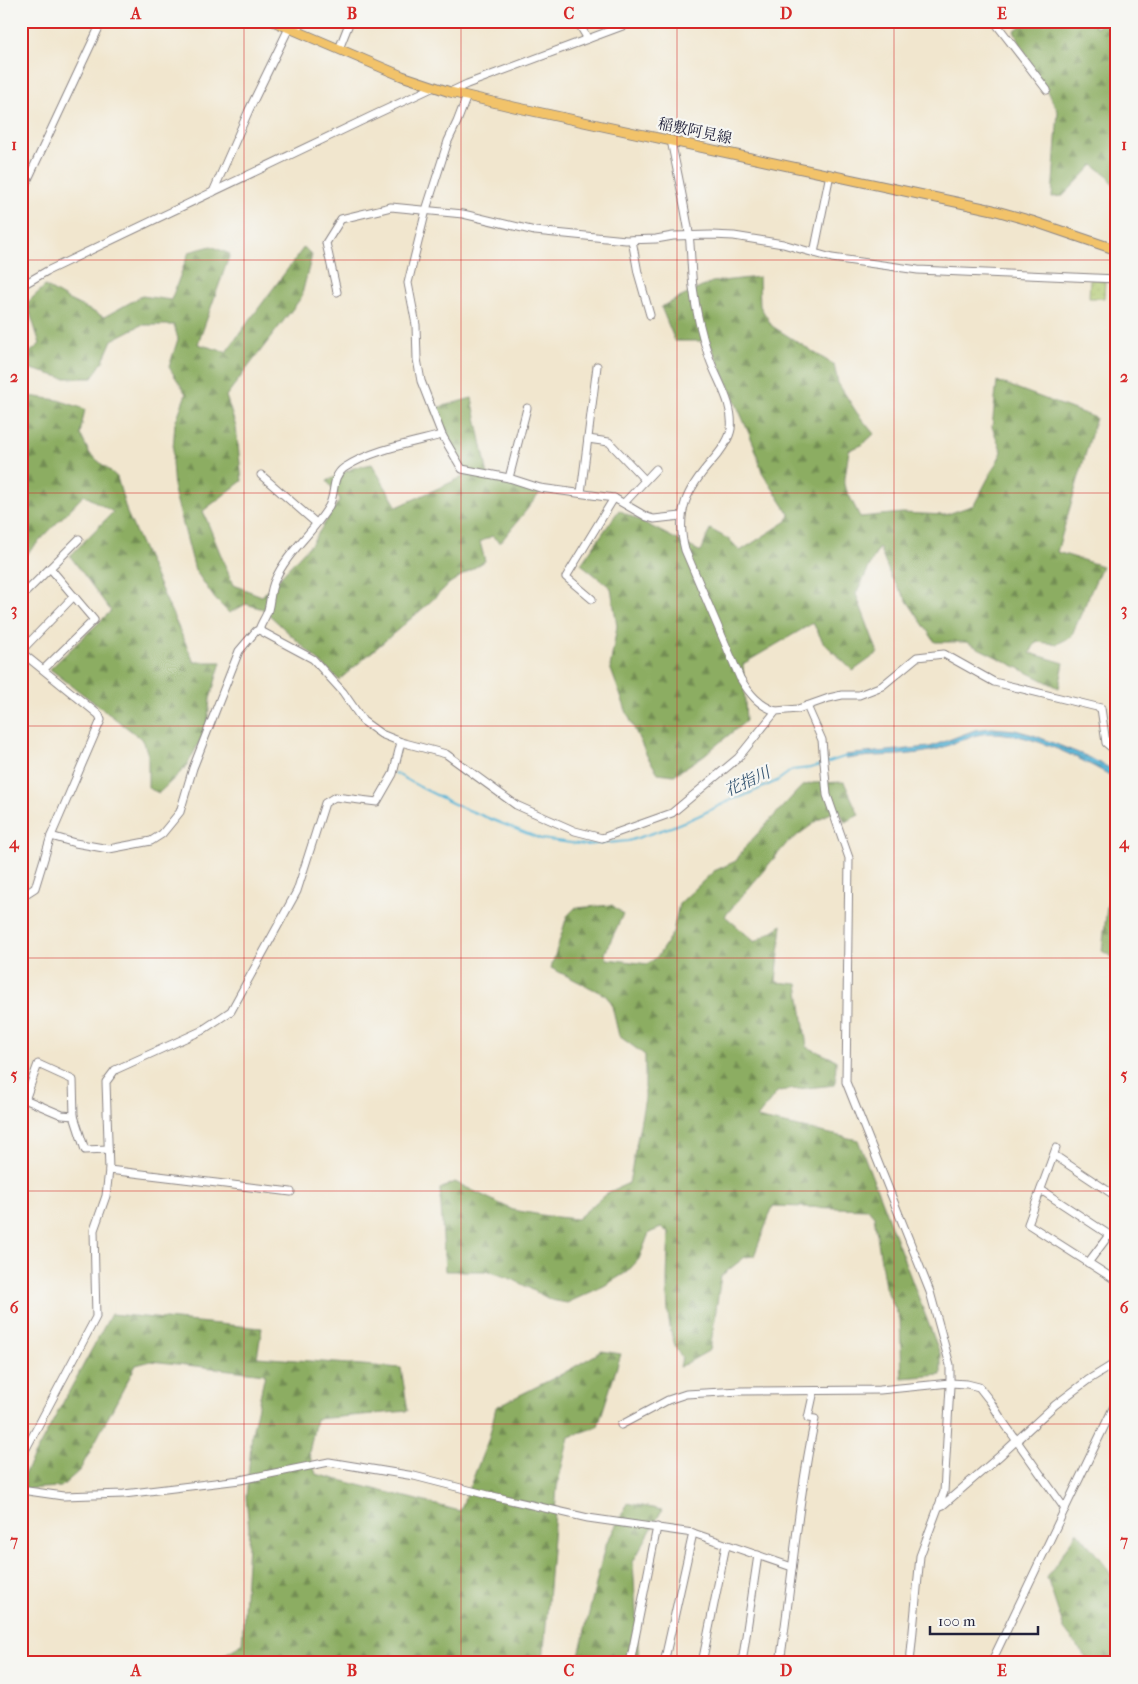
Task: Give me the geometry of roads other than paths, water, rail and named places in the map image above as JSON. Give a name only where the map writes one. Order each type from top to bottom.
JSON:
[{"type":"main road","name":"稲敷阿見線","points":[[273,21],[402,76],[450,92],[993,210],[1032,221],[1117,250]]},
{"type":"street","points":[[21,194],[102,21]]},
{"type":"street","points":[[213,192],[289,28],[299,27],[302,21]]},
{"type":"street","points":[[339,49],[350,21]]},
{"type":"street","points":[[577,21],[588,39]]},
{"type":"street","points":[[450,92],[636,21]]},
{"type":"street","points":[[994,21],[1047,90]]},
{"type":"street","points":[[21,286],[47,271],[434,87]]},
{"type":"street","points":[[467,96],[448,141],[426,210],[408,283],[416,325],[417,359],[421,381],[442,436],[462,470],[509,478],[540,488],[614,498],[654,519],[681,516]]},
{"type":"street","points":[[671,140],[689,236],[693,288],[699,322],[711,363],[732,412],[730,432],[726,442],[694,480],[687,495],[681,516],[682,539],[740,678],[748,692],[763,706],[776,711],[787,711],[842,695],[859,695],[882,686],[918,657],[944,654],[994,682],[1101,708],[1106,744],[1117,752]]},
{"type":"street","points":[[814,253],[830,174]]},
{"type":"street","points":[[337,292],[326,243],[341,219],[391,207],[463,214],[535,231],[632,240],[711,234],[734,236],[783,244],[832,258],[918,270],[1117,280]]},
{"type":"street","points":[[632,240],[638,273],[650,314]]},
{"type":"street","points":[[581,493],[597,366]]},
{"type":"street","points":[[509,478],[526,408]]},
{"type":"street","points":[[51,836],[75,843],[109,849],[151,841],[162,834],[180,812],[193,768],[239,651],[259,630],[268,610],[271,589],[275,578],[331,501],[338,473],[358,460],[377,453],[442,436]]},
{"type":"street","points":[[588,439],[609,442],[645,480]]},
{"type":"street","points":[[624,503],[656,469]]},
{"type":"street","points":[[261,475],[316,523]]},
{"type":"street","points":[[592,599],[566,578],[614,498]]},
{"type":"street","points":[[21,597],[79,539]]},
{"type":"street","points":[[44,669],[94,620],[50,568]]},
{"type":"street","points":[[21,897],[35,888],[51,836],[101,720],[100,715],[21,652],[74,596]]},
{"type":"street","points":[[259,630],[313,659],[343,692],[363,721],[381,734],[401,742],[446,754],[516,805],[575,831],[602,838],[672,813],[738,758],[776,711]]},
{"type":"street","points":[[808,706],[822,740],[827,795],[849,858],[846,1082],[930,1292],[950,1364],[944,1492],[920,1556],[910,1663]]},
{"type":"street","points":[[21,1458],[96,1317],[94,1230],[106,1196],[109,1170],[106,1082],[115,1070],[201,1031],[231,1011],[297,891],[325,803],[335,797],[377,802],[393,774],[401,742]]},
{"type":"street","points":[[74,1116],[62,1115],[23,1099],[38,1064],[73,1080],[74,1116],[85,1150],[108,1149]]},
{"type":"street","points":[[1117,1197],[1055,1152],[1028,1224],[1117,1281]]},
{"type":"street","points":[[109,1170],[291,1192]]},
{"type":"street","points":[[1041,1190],[1117,1240]]},
{"type":"street","points":[[1088,1263],[1109,1235]]},
{"type":"street","points":[[938,1508],[1017,1441],[1055,1405],[1088,1380],[1117,1362]]},
{"type":"street","points":[[621,1425],[668,1400],[686,1394],[741,1391],[880,1390],[950,1383],[967,1384],[979,1387],[990,1401],[1065,1509]]},
{"type":"street","points":[[780,1663],[808,1452],[815,1419],[808,1418],[814,1391]]},
{"type":"street","points":[[991,1663],[1117,1400]]},
{"type":"street","points":[[21,1490],[63,1496],[124,1494],[240,1480],[329,1462],[414,1476],[588,1518],[693,1533],[792,1567]]},
{"type":"street","points":[[630,1663],[657,1527]]},
{"type":"street","points":[[664,1663],[693,1533]]},
{"type":"street","points":[[702,1663],[726,1545]]},
{"type":"street","points":[[742,1663],[758,1555]]},
{"type":"water","points":[[992,728],[1015,730],[1033,735],[1086,756],[1117,772],[1117,779],[1086,762],[1049,746],[1030,739],[994,733],[971,736],[936,750],[920,753],[846,759],[845,755],[930,747],[975,730]]},
{"type":"waterway","name":"花指川","points":[[826,763],[847,756]]},
{"type":"waterway","name":"花指川","points":[[395,773],[456,805],[541,839],[586,845],[628,841],[671,827],[777,781],[792,770],[821,765]]}]
